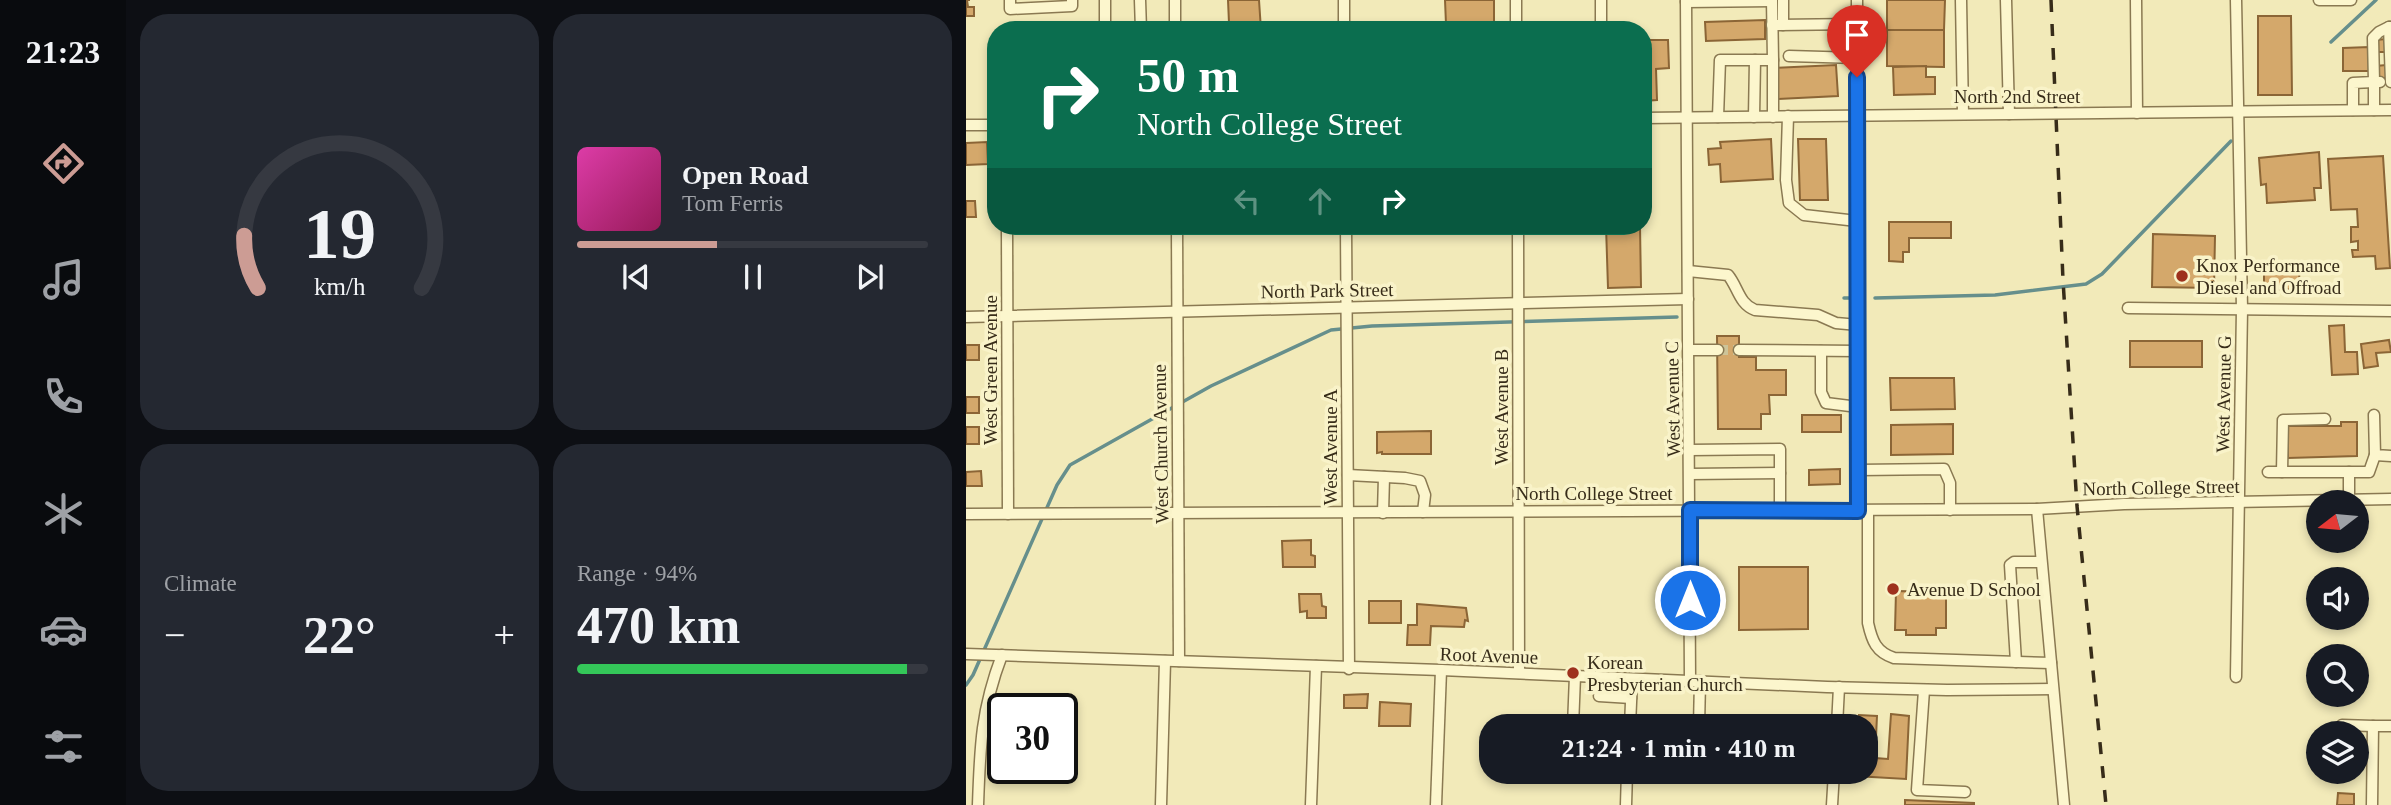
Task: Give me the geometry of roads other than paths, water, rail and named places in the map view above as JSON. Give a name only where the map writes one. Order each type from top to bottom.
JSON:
[{"type":"street","points":[[1010,0],[1010,9],[1072,6],[1072,0]]},
{"type":"street","points":[[1105,0],[1105,21]]},
{"type":"street","points":[[1140,0],[1141,21]]},
{"type":"street","points":[[1175,0],[1175,21]]},
{"type":"street","points":[[1344,0],[1344,21]]},
{"type":"street","points":[[1516,0],[1516,21]]},
{"type":"street","points":[[1601,0],[1601,21]]},
{"type":"street","points":[[1686,1],[1775,0],[1777,25],[1773,60],[1773,117]]},
{"type":"street","points":[[1857,0],[1858,470],[1863,511],[1868,623],[1872,641],[1878,649],[1894,658],[2051,663]]},
{"type":"street","points":[[1961,0],[1963,114]]},
{"type":"street","points":[[2006,0],[2009,114]]},
{"type":"street","points":[[2136,0],[2137,113]]},
{"type":"street","name":"West Avenue G","points":[[2236,0],[2242,309],[2236,677]]},
{"type":"street","points":[[2319,0],[2351,0]]},
{"type":"street","name":"West Avenue C","points":[[1686,1],[1690,510],[1698,714]]},
{"type":"street","points":[[1777,25],[1857,24]]},
{"type":"street","points":[[2353,110],[2353,83],[2374,82],[2390,82],[2390,27],[2373,38],[2374,59],[2374,82],[2374,110]]},
{"type":"street","points":[[1789,56],[1857,58]]},
{"type":"street","points":[[2374,59],[2389,58]]},
{"type":"street","points":[[1718,117],[1720,60],[1773,60]]},
{"type":"street","points":[[1755,60],[1755,117]]},
{"type":"street","name":"North 2nd Street","points":[[1652,118],[2391,110]]},
{"type":"street","points":[[1788,116],[1786,180],[1789,204],[1804,215],[1857,221]]},
{"type":"street","points":[[966,125],[987,125]]},
{"type":"street","name":"West Green Avenue","points":[[1007,235],[1008,514]]},
{"type":"street","name":"West Church Avenue","points":[[1177,235],[1179,661]]},
{"type":"street","name":"West Avenue A","points":[[1346,235],[1349,668]]},
{"type":"street","name":"West Avenue B","points":[[1518,235],[1519,673]]},
{"type":"street","points":[[1688,271],[1728,275],[1735,283],[1740,297],[1748,307],[1755,310],[1818,314],[1836,323],[1858,325]]},
{"type":"street","name":"North Park Street","points":[[966,317],[1177,311],[1347,312],[1688,299]]},
{"type":"street","points":[[2128,308],[2391,311]]},
{"type":"street","points":[[1689,350],[1718,350]]},
{"type":"street","points":[[1739,350],[1858,351]]},
{"type":"street","points":[[1821,351],[1821,392],[1826,403],[1858,407]]},
{"type":"street","points":[[2268,471],[2369,472],[2375,455],[2374,415]]},
{"type":"street","points":[[2282,472],[2283,420],[2325,419]]},
{"type":"street","points":[[1690,450],[1780,449],[1780,510]]},
{"type":"street","points":[[2375,455],[2391,456]]},
{"type":"street","points":[[1858,470],[1944,469],[1950,483],[1950,510]]},
{"type":"street","points":[[2348,472],[2349,490]]},
{"type":"street","points":[[1690,474],[1780,473]]},
{"type":"street","points":[[1348,475],[1420,481],[1424,495],[1423,512]]},
{"type":"street","points":[[1383,513],[1384,477]]},
{"type":"street","name":"North College Street","points":[[2370,500],[2391,499]]},
{"type":"street","name":"North College Street","points":[[966,514],[1863,511],[2306,501]]},
{"type":"street","points":[[2037,509],[2064,805]]},
{"type":"street","points":[[2016,662],[2010,565],[2014,562],[2041,562]]},
{"type":"street","name":"Root Avenue","points":[[966,654],[1924,690],[2053,689]]},
{"type":"street","points":[[978,805],[980,741],[997,655]]},
{"type":"street","points":[[1161,805],[1166,661]]},
{"type":"street","points":[[1311,805],[1317,666]]},
{"type":"street","points":[[1436,805],[1441,670]]},
{"type":"street","points":[[1573,714],[1575,676]]},
{"type":"street","points":[[1630,714],[1632,679]]},
{"type":"street","points":[[1838,714],[1839,687]]},
{"type":"street","points":[[1924,690],[1917,790],[1965,792]]},
{"type":"street","points":[[1600,696],[1631,698]]},
{"type":"street","points":[[2369,726],[2391,726]]},
{"type":"street","points":[[2372,805],[2373,726]]},
{"type":"street","points":[[1626,805],[1627,784]]},
{"type":"street","points":[[1832,805],[1833,784]]},
{"type":"waterway","points":[[2331,42],[2376,0]]},
{"type":"waterway","points":[[1875,298],[1995,295],[2086,284],[2102,274],[2231,141]]},
{"type":"waterway","points":[[1844,298],[1852,298]]},
{"type":"waterway","points":[[966,685],[973,675],[1057,485],[1070,465],[1211,386],[1331,330],[1372,326],[1677,317]]},
{"type":"tunnel","points":[[1718,350],[1739,350]]},
{"type":"railway","points":[[2051,0],[2063,280],[2077,506],[2106,805]]},
{"type":"place","name":"Knox Performance Diesel and Offroad","points":[[2182,276]]},
{"type":"place","name":"Avenue D School","points":[[1893,589]]},
{"type":"place","name":"Korean Presbyterian Church","points":[[1573,673]]}]
